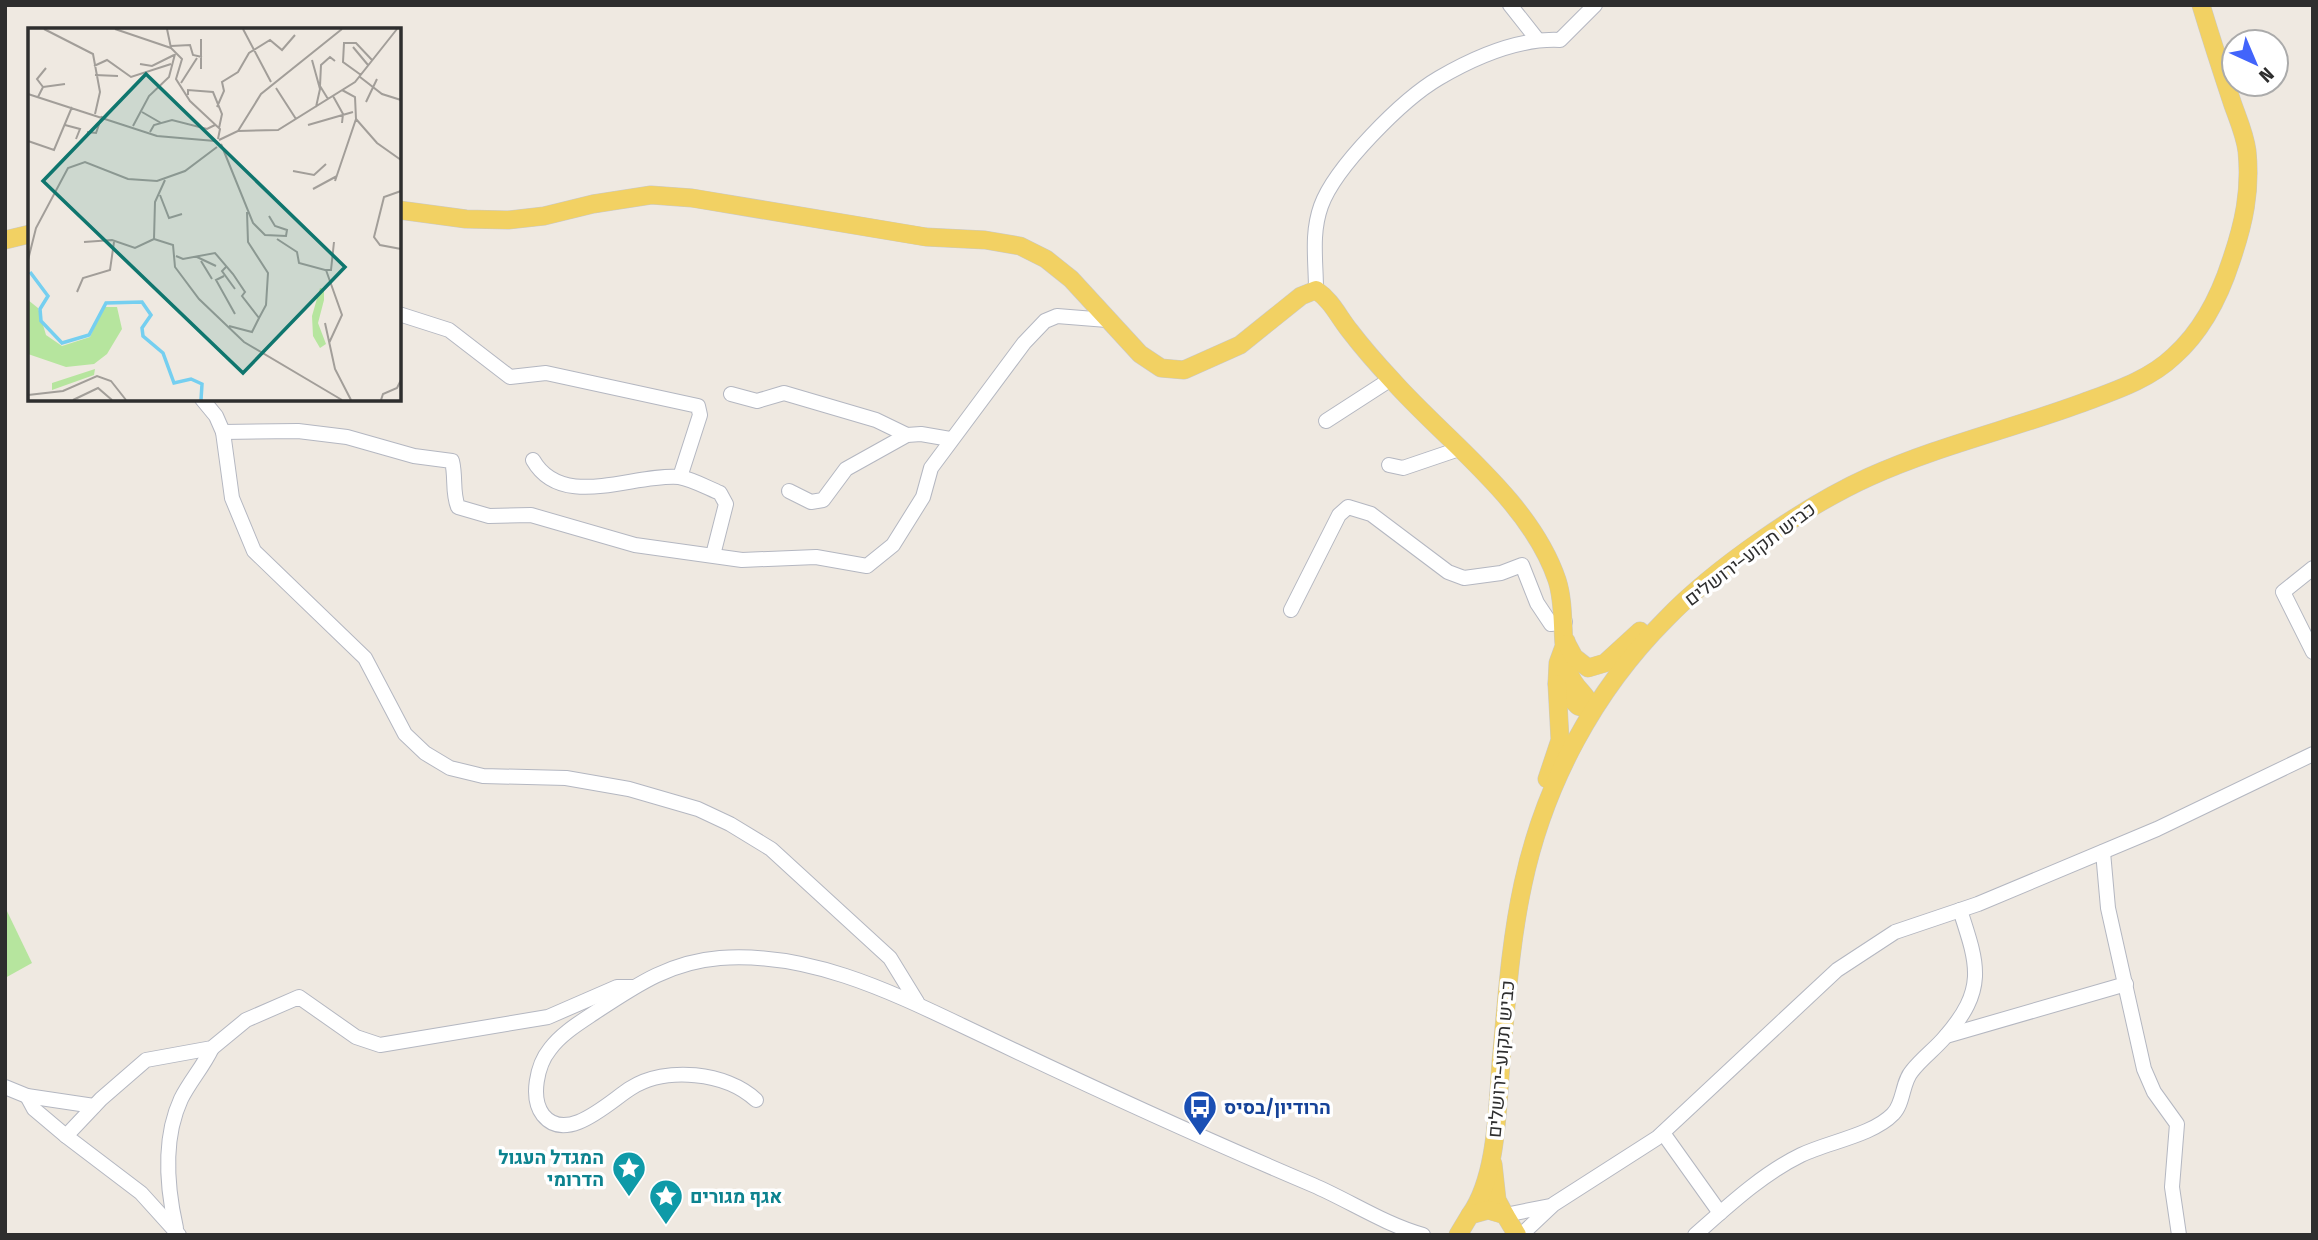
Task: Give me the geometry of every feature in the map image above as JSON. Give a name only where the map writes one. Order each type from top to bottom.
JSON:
[{"type":"main road","name":"כביש תקוע–ירושלים","points":[[1464,1224],[1478,1205],[1492,1153],[1512,948],[1531,856],[1565,763],[1592,710],[1629,659],[1668,616],[1760,542],[1820,502],[1869,477],[1940,449],[2038,419],[2131,385],[2174,357],[2204,322],[2225,279],[2246,217],[2247,148],[2201,5]]},
{"type":"main road","points":[[401,210],[466,219],[508,220],[544,216],[593,204],[652,195],[692,198],[926,237],[985,240],[1020,246],[1046,259],[1071,279],[1140,354],[1161,368],[1184,370],[1240,345],[1301,296],[1316,290],[1327,298],[1349,330],[1391,379],[1496,483],[1544,553],[1556,578],[1565,622],[1569,673],[1589,698],[1592,710],[1578,706],[1557,684]]},
{"type":"main road","points":[[5,240],[28,234]]},
{"type":"main road","points":[[1566,641],[1574,657],[1588,668],[1605,663],[1683,588],[1737,546],[1760,542]]},
{"type":"main road","points":[[1531,856],[1528,835],[1560,740],[1558,663],[1566,641]]},
{"type":"main road","name":"כביש תקוע–ירושלים","points":[[1492,1153],[1497,1199],[1519,1235]]},
{"type":"main road","points":[[1464,1224],[1488,1210],[1505,1215]]},
{"type":"street","points":[[1510,5],[1537,39]]},
{"type":"street","points":[[1316,290],[1314,230],[1331,182],[1378,129],[1437,79],[1482,57],[1537,39],[1560,40],[1595,5]]},
{"type":"street","points":[[401,315],[449,330],[510,377],[546,373],[698,406],[700,415],[680,477]]},
{"type":"street","points":[[223,432],[298,431],[335,435],[414,456],[452,461],[456,474],[453,496],[458,508],[489,516],[531,515],[635,545],[742,560],[816,556],[867,566],[893,545],[923,497],[931,468],[950,439],[1024,343],[1045,321],[1057,316],[1107,320]]},
{"type":"street","points":[[1326,421],[1391,379]]},
{"type":"street","points":[[731,394],[757,401],[784,393],[876,420],[907,435]]},
{"type":"street","points":[[204,401],[216,416],[223,432],[232,498],[254,551],[365,658],[405,734],[425,753],[450,768],[483,776],[566,778],[629,789],[698,809],[730,824],[771,849],[890,958],[917,1002]]},
{"type":"street","points":[[789,491],[811,502],[823,500],[846,469],[907,435],[920,434],[950,439]]},
{"type":"street","points":[[1390,465],[1403,468],[1459,449]]},
{"type":"street","points":[[533,460],[539,471],[564,485],[590,486],[680,477],[720,493],[726,505],[713,555]]},
{"type":"street","points":[[1291,610],[1339,515],[1348,507],[1371,514],[1448,572],[1464,578],[1501,573],[1522,565],[1537,603],[1551,624],[1565,622]]},
{"type":"street","points":[[2313,568],[2283,592],[2313,652]]},
{"type":"street","points":[[1519,1235],[1554,1204],[1608,1172],[1662,1133],[1837,970],[1895,932],[1960,910],[2102,852],[2220,800],[2313,754]]},
{"type":"street","points":[[2102,852],[2108,908],[2144,1069],[2154,1092],[2177,1124],[2172,1188],[2179,1235]]},
{"type":"street","points":[[1695,1235],[1769,1174],[1801,1155],[1864,1131],[1894,1114],[1910,1073],[1946,1036],[1977,985],[1973,951],[1960,910]]},
{"type":"street","points":[[756,1100],[726,1080],[664,1077],[632,1087],[607,1108],[586,1119],[566,1124],[546,1118],[540,1110],[537,1083],[549,1049],[576,1025],[671,966],[719,958],[772,958],[835,972],[917,1002],[1166,1123],[1319,1187],[1402,1228],[1423,1235]]},
{"type":"street","points":[[1946,1036],[2126,984]]},
{"type":"street","points":[[178,1232],[169,1196],[171,1129],[180,1102],[212,1048],[246,1020],[299,997],[356,1037],[380,1045],[548,1017],[617,987],[634,987]]},
{"type":"street","points":[[66,1136],[94,1106],[146,1060],[212,1048]]},
{"type":"street","points":[[5,1087],[27,1096],[94,1106]]},
{"type":"street","points":[[27,1096],[34,1109],[141,1193],[178,1232]]},
{"type":"street","points":[[1662,1133],[1720,1213]]},
{"type":"street","points":[[1505,1215],[1554,1204]]},
{"type":"street","points":[[1445,1235],[1464,1224]]},
{"type":"green space","points":[[5,907],[32,963],[5,978]]},
{"type":"place","name":"הרודיון/בסיס","points":[[1200,1137]]},
{"type":"place","name":"המגדל העגול הדרומי","points":[[629,1198]]},
{"type":"place","name":"אגף מגורים","points":[[666,1226]]}]
